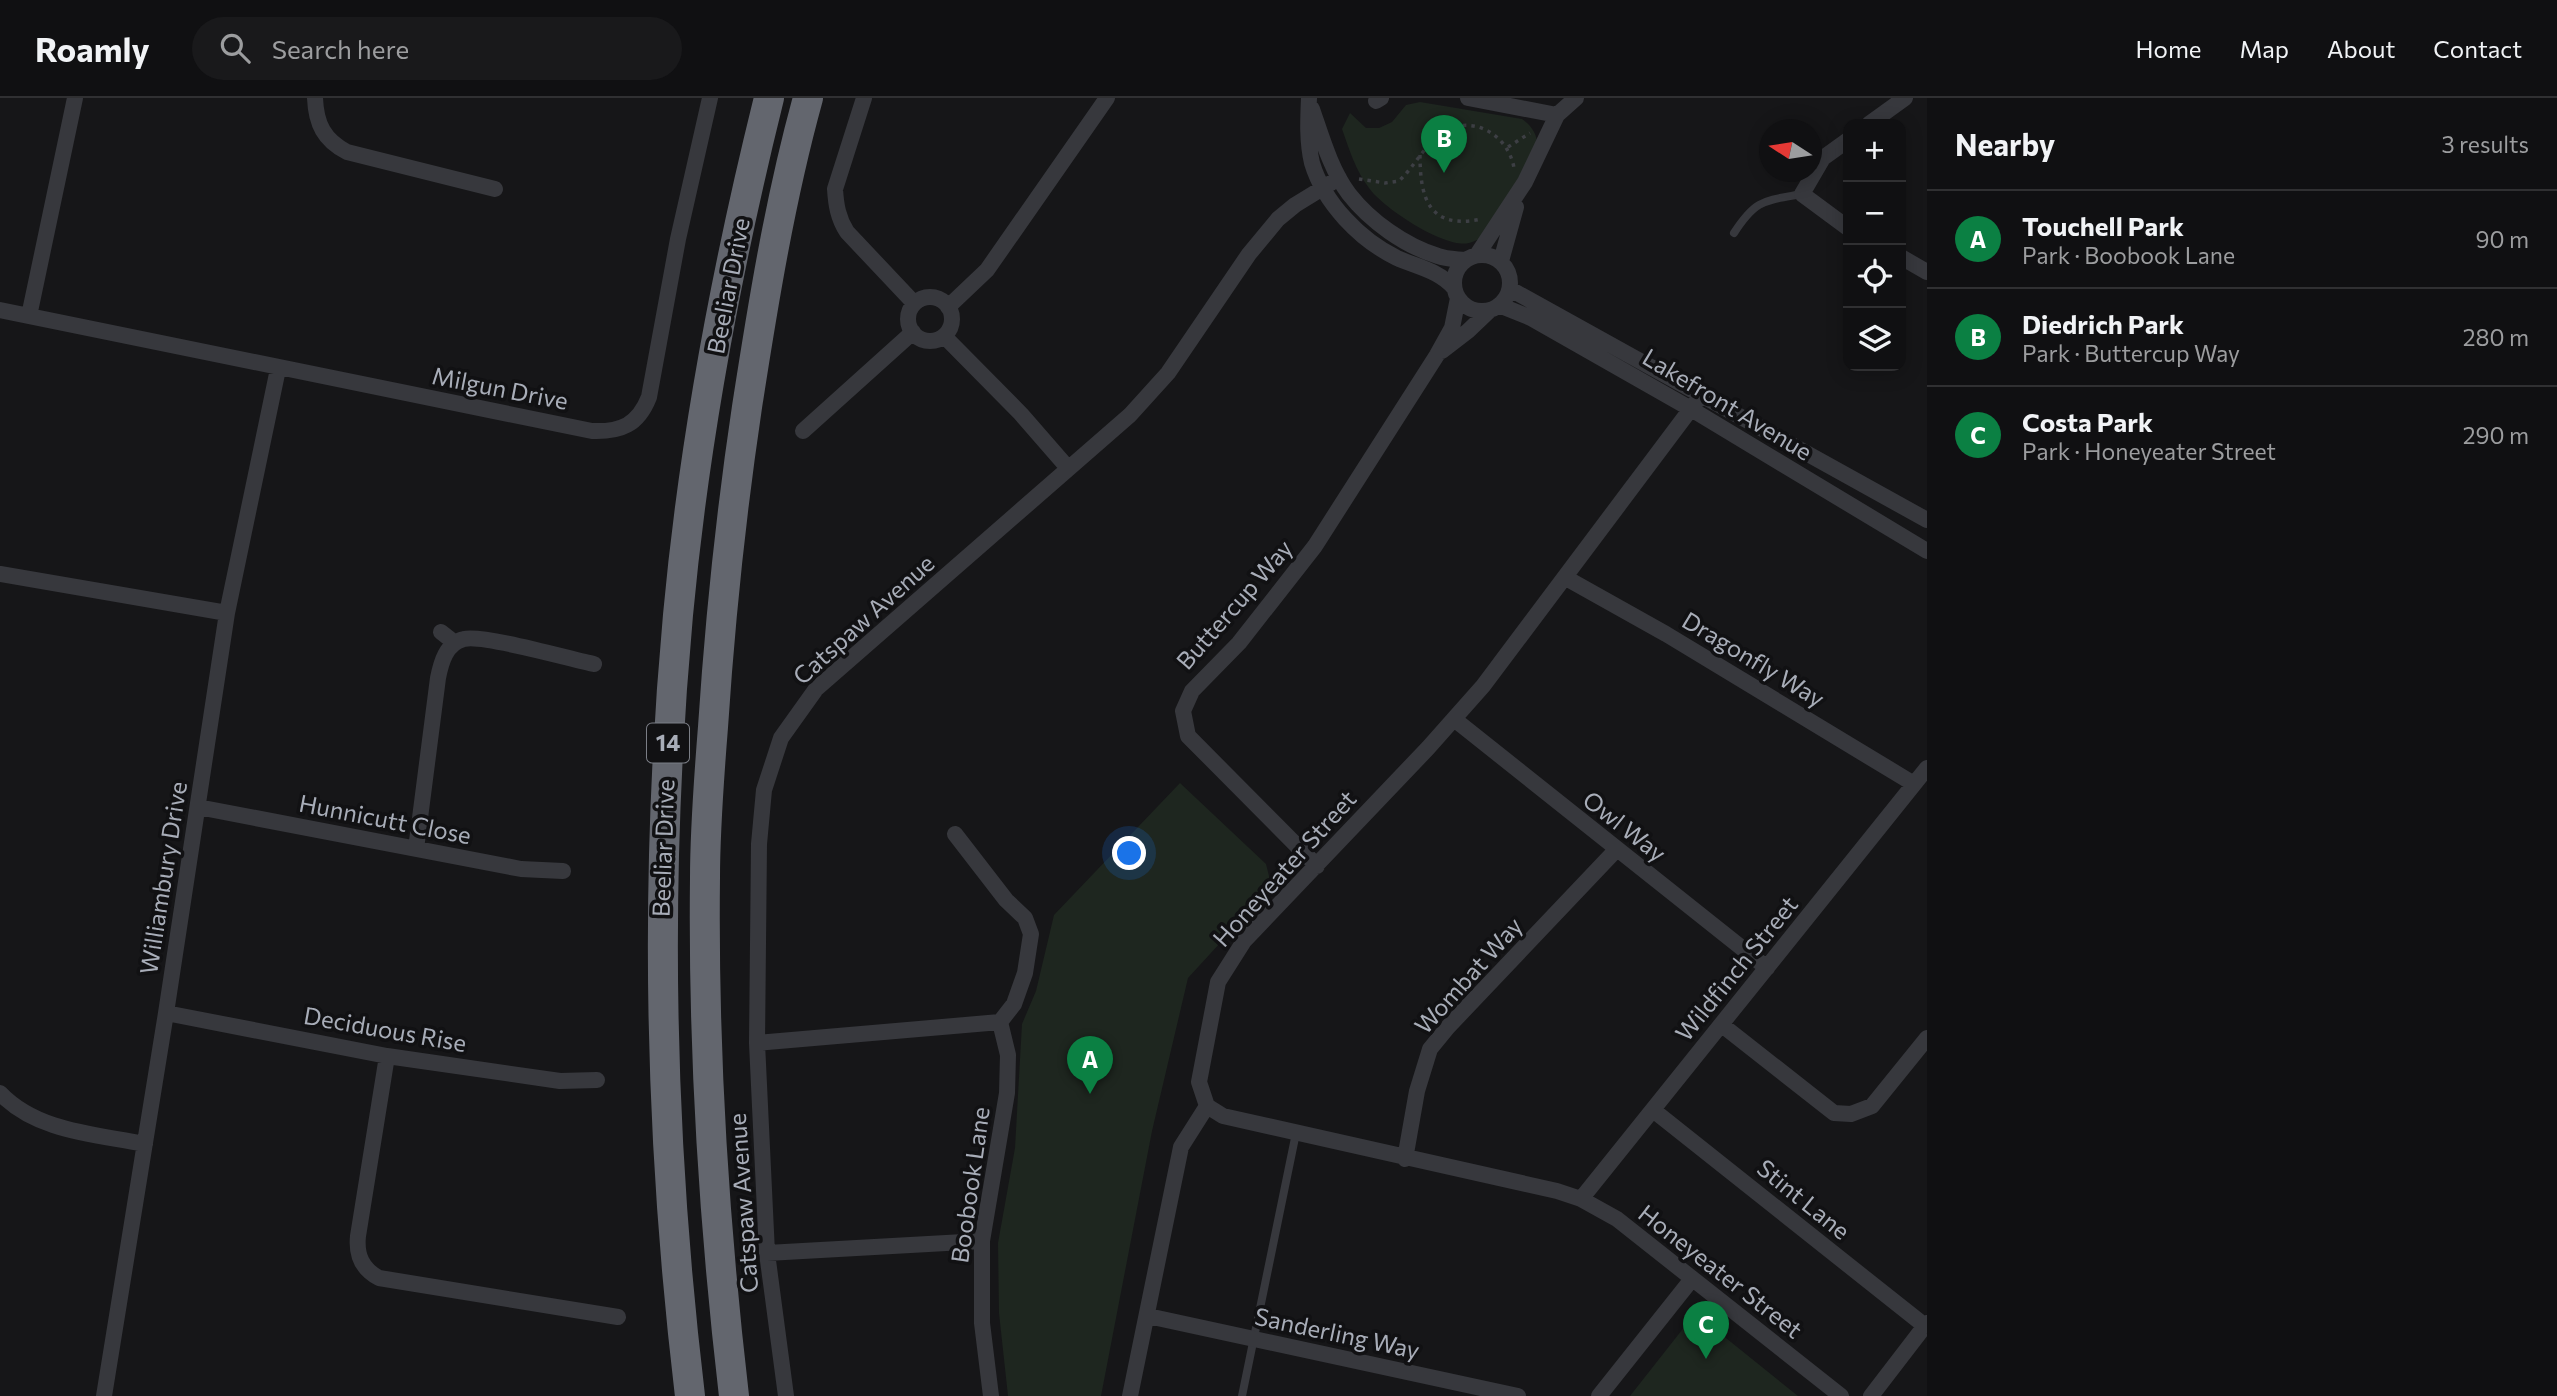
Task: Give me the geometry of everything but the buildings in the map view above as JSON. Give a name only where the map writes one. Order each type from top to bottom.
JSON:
[{"type":"highway","name":"Beeliar Drive","points":[[690,1396],[674,1236],[663,1026],[663,854],[670,708],[679,599],[703,424],[734,253],[769,98]]},
{"type":"highway","name":"Beeliar Drive","points":[[734,1396],[722,1297],[708,1067],[705,876],[711,753],[732,505],[759,327],[797,138],[808,98]]},
{"type":"street","points":[[29,316],[75,98]]},
{"type":"street","points":[[315,98],[321,131],[333,144],[347,152],[495,189]]},
{"type":"street","name":"Milgun Drive","points":[[0,310],[278,369],[592,431],[624,428],[644,410],[649,397],[678,239],[710,98]]},
{"type":"street","points":[[864,98],[835,188],[835,204],[840,221],[847,232],[914,303]]},
{"type":"street","points":[[948,307],[987,270],[1107,98]]},
{"type":"street","points":[[1468,98],[1557,115]]},
{"type":"street","points":[[1456,293],[1455,273],[1471,257],[1520,181],[1557,115],[1576,98]]},
{"type":"street","points":[[1876,119],[1905,98]]},
{"type":"street","points":[[1309,99],[1322,139],[1350,195],[1370,215],[1400,238],[1438,256],[1471,257],[1485,254],[1501,261],[1509,274],[1510,289],[1504,301],[1495,308],[1475,311],[1462,303],[1446,278],[1396,257],[1354,228],[1323,188],[1313,164],[1308,136],[1309,99]]},
{"type":"street","points":[[1843,143],[1823,158],[1802,194],[1843,224]]},
{"type":"street","name":"Catspaw Avenue","points":[[786,1396],[766,1253],[757,1043],[759,844],[764,790],[781,738],[816,689],[1130,415],[1168,373],[1249,254],[1278,219],[1339,177]]},
{"type":"street","points":[[1501,261],[1520,181]]},
{"type":"street","points":[[1906,260],[1927,272]]},
{"type":"street","name":"Lakefront Avenue","points":[[1510,289],[1927,520]]},
{"type":"street","name":"Buttercup Way","points":[[1317,866],[1188,736],[1183,711],[1192,691],[1239,643],[1315,546],[1437,355],[1452,328],[1456,293]]},
{"type":"street","points":[[928,297],[943,301],[952,319],[944,336],[924,340],[913,332],[908,318],[914,303],[928,297]]},
{"type":"street","name":"Buttercup Way","points":[[1437,355],[1495,308]]},
{"type":"street","name":"Lakefront Avenue","points":[[1495,308],[1531,318],[1691,409],[1927,551]]},
{"type":"street","points":[[803,430],[913,332]]},
{"type":"street","points":[[944,336],[1021,414],[1068,468]]},
{"type":"street","name":"Williambury Drive","points":[[104,1396],[227,613],[278,369]]},
{"type":"street","name":"Honeyeater Street","points":[[1702,394],[1483,686],[1244,941],[1218,982],[1199,1082],[1207,1106],[1223,1116],[1557,1191],[1581,1199],[1617,1219],[1841,1396]]},
{"type":"street","points":[[0,574],[227,613]]},
{"type":"street","name":"Dragonfly Way","points":[[1566,578],[1666,634],[1914,785]]},
{"type":"street","points":[[441,632],[455,643]]},
{"type":"street","points":[[416,849],[438,678],[448,650],[464,639],[484,640],[594,664]]},
{"type":"street","name":"Owl Way","points":[[1454,719],[1767,968]]},
{"type":"street","name":"Wildfinch Street","points":[[1581,1199],[1927,768]]},
{"type":"street","name":"Hunnicutt Close","points":[[198,807],[521,869],[563,871]]},
{"type":"street","points":[[757,1043],[1000,1022],[1014,1004],[1025,973],[1031,934],[1025,918],[1006,900],[955,834]]},
{"type":"street","name":"Wombat Way","points":[[1405,1159],[1417,1091],[1430,1049],[1616,850]]},
{"type":"street","name":"Deciduous Rise","points":[[166,1013],[387,1056],[560,1081],[597,1080]]},
{"type":"street","name":"Boobook Lane","points":[[991,1396],[982,1323],[982,1241],[1007,1093],[1008,1055],[1000,1022]]},
{"type":"street","points":[[1722,1025],[1833,1113],[1851,1114],[1872,1105],[1927,1038]]},
{"type":"street","points":[[387,1056],[352,1260],[379,1278],[618,1317]]},
{"type":"street","points":[[0,1093],[32,1117],[53,1126],[145,1144]]},
{"type":"street","points":[[1130,1396],[1181,1147],[1207,1106]]},
{"type":"street","name":"Stint Lane","points":[[1653,1110],[1926,1324]]},
{"type":"street","points":[[766,1253],[982,1241]]},
{"type":"street","points":[[1599,1396],[1692,1279]]},
{"type":"street","name":"Sanderling Way","points":[[1148,1316],[1518,1396]]},
{"type":"street","points":[[1871,1396],[1926,1324]]},
{"type":"lane","points":[[1734,233],[1747,213],[1763,201],[1802,194]]},
{"type":"lane","points":[[1242,1396],[1296,1133]]},
{"type":"path","points":[[1339,177],[1385,183],[1399,181],[1440,134],[1468,125],[1489,130],[1508,147],[1520,181]]},
{"type":"path","points":[[1420,155],[1423,195],[1431,208],[1450,221],[1479,220],[1486,217]]},
{"type":"shaded area","points":[[1420,102],[1522,119],[1535,135],[1536,156],[1529,170],[1492,230],[1480,239],[1469,243],[1445,240],[1400,216],[1376,196],[1353,160],[1342,129],[1350,113],[1366,128],[1379,128],[1392,122],[1406,105]]},
{"type":"shaded area","points":[[1180,783],[1266,864],[1270,880],[1264,895],[1188,978],[1152,1131],[1101,1396],[1008,1396],[999,1313],[998,1243],[1015,1148],[1022,1024],[1036,991],[1054,915]]},
{"type":"shaded area","points":[[1698,1317],[1798,1396],[1630,1396],[1689,1321]]},
{"type":"place","name":"Diedrich Park","points":[[1444,173]]},
{"type":"place","name":"Touchell Park","points":[[1090,1094]]},
{"type":"place","name":"Costa Park","points":[[1706,1359]]}]
